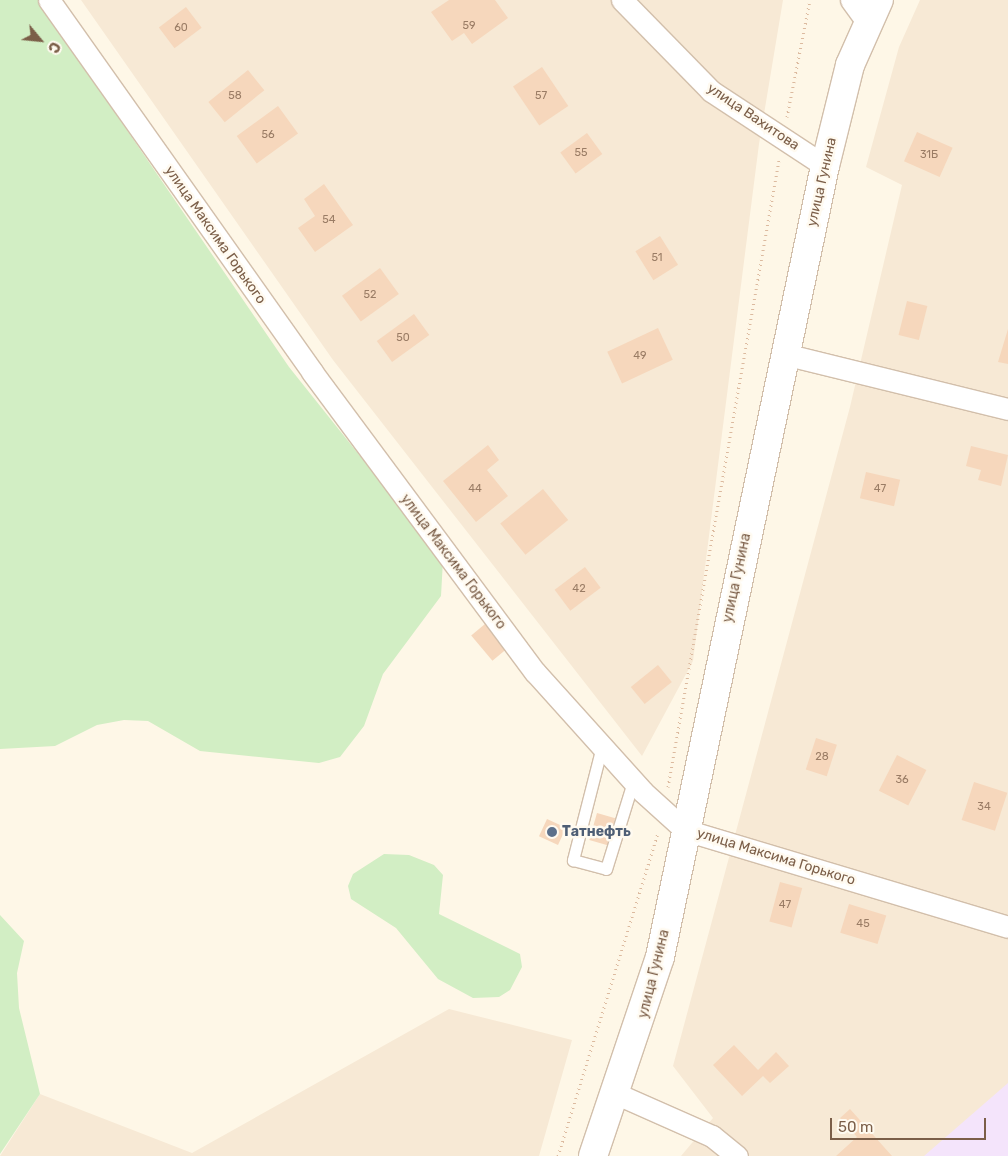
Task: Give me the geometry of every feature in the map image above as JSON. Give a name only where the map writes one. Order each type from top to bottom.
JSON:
[{"type":"main road","name":"улица Гунина","points":[[593,1156],[617,1094],[660,957],[784,354],[825,166],[850,65],[873,11]]},
{"type":"street","name":"улица Максима Горького","points":[[49,0],[312,372],[535,672],[601,750],[633,782],[685,830],[1008,927]]},
{"type":"street","name":"улица Вахитова","points":[[622,0],[711,92],[825,166]]},
{"type":"street","points":[[851,0],[873,11]]},
{"type":"street","points":[[784,354],[1008,409]]},
{"type":"street","points":[[617,1094],[712,1136],[737,1156]]},
{"type":"lane","points":[[601,750],[573,860],[606,869],[633,782]]},
{"type":"path","points":[[558,1156],[664,811],[783,138],[810,0]]},
{"type":"shaded area","points":[[81,0],[783,0],[759,144],[693,661],[642,756],[333,360]]},
{"type":"shaded area","points":[[920,0],[1008,0],[1008,1156],[681,1156],[713,1118],[673,1066],[850,407],[902,185],[866,167],[899,47]]},
{"type":"shaded area","points":[[449,1009],[572,1040],[539,1156],[0,1156],[40,1094],[192,1153]]},
{"type":"shaded area","points":[[1008,1083],[1008,1156],[924,1156]]},
{"type":"green space","points":[[0,0],[38,0],[289,367],[443,560],[441,596],[383,674],[364,726],[340,757],[319,763],[200,751],[148,721],[124,720],[97,725],[55,746],[0,749]]},
{"type":"green space","points":[[384,854],[409,855],[434,865],[443,875],[439,914],[520,954],[522,967],[510,990],[499,997],[473,998],[438,979],[396,928],[351,899],[348,886],[353,874]]},
{"type":"green space","points":[[0,915],[24,941],[17,973],[19,1008],[40,1094],[0,1154]]},
{"type":"building","points":[[449,0],[495,0],[508,18],[472,44],[464,33],[452,41],[431,12]]},
{"type":"building","points":[[186,7],[202,28],[174,48],[159,27]]},
{"type":"building","points":[[542,67],[568,106],[539,126],[513,87]]},
{"type":"building","points":[[248,70],[264,90],[225,122],[208,102]]},
{"type":"building","points":[[278,106],[298,134],[257,163],[237,136]]},
{"type":"building","points":[[917,132],[953,148],[940,177],[904,161]]},
{"type":"building","points":[[587,133],[602,154],[576,173],[560,152]]},
{"type":"building","points":[[324,184],[353,225],[315,252],[298,228],[315,216],[304,199]]},
{"type":"building","points":[[660,236],[678,265],[653,280],[635,251]]},
{"type":"building","points":[[380,268],[399,294],[361,322],[342,296]]},
{"type":"building","points":[[907,301],[927,306],[919,340],[899,335]]},
{"type":"building","points":[[414,314],[429,335],[392,362],[377,341]]},
{"type":"building","points":[[658,328],[673,360],[622,383],[607,352]]},
{"type":"building","points":[[1008,329],[1008,364],[998,362]]},
{"type":"building","points":[[488,445],[499,460],[487,470],[508,496],[476,522],[443,481]]},
{"type":"building","points":[[971,446],[1008,455],[1001,486],[978,480],[981,470],[966,466]]},
{"type":"building","points":[[866,472],[900,480],[894,506],[860,498]]},
{"type":"building","points":[[543,489],[568,520],[525,555],[500,524]]},
{"type":"building","points":[[585,567],[601,588],[570,611],[555,590]]},
{"type":"building","points":[[485,624],[506,649],[492,661],[471,636]]},
{"type":"building","points":[[658,665],[672,682],[645,704],[631,687]]},
{"type":"building","points":[[816,738],[837,745],[827,776],[806,769]]},
{"type":"building","points":[[897,755],[926,770],[908,806],[879,791]]},
{"type":"building","points":[[974,782],[1007,793],[995,831],[962,820]]},
{"type":"building","points":[[597,813],[615,818],[608,845],[589,840]]},
{"type":"building","points":[[547,819],[566,828],[558,845],[539,836]]},
{"type":"building","points":[[780,882],[802,888],[792,928],[769,922]]},
{"type":"building","points":[[849,904],[886,915],[878,944],[840,933]]},
{"type":"building","points":[[734,1045],[758,1070],[776,1052],[789,1066],[770,1083],[763,1076],[742,1096],[713,1065]]},
{"type":"building","points":[[850,1109],[892,1156],[836,1156],[857,1137],[840,1118]]},
{"type":"place","name":"Татнефть","points":[[552,832]]}]
